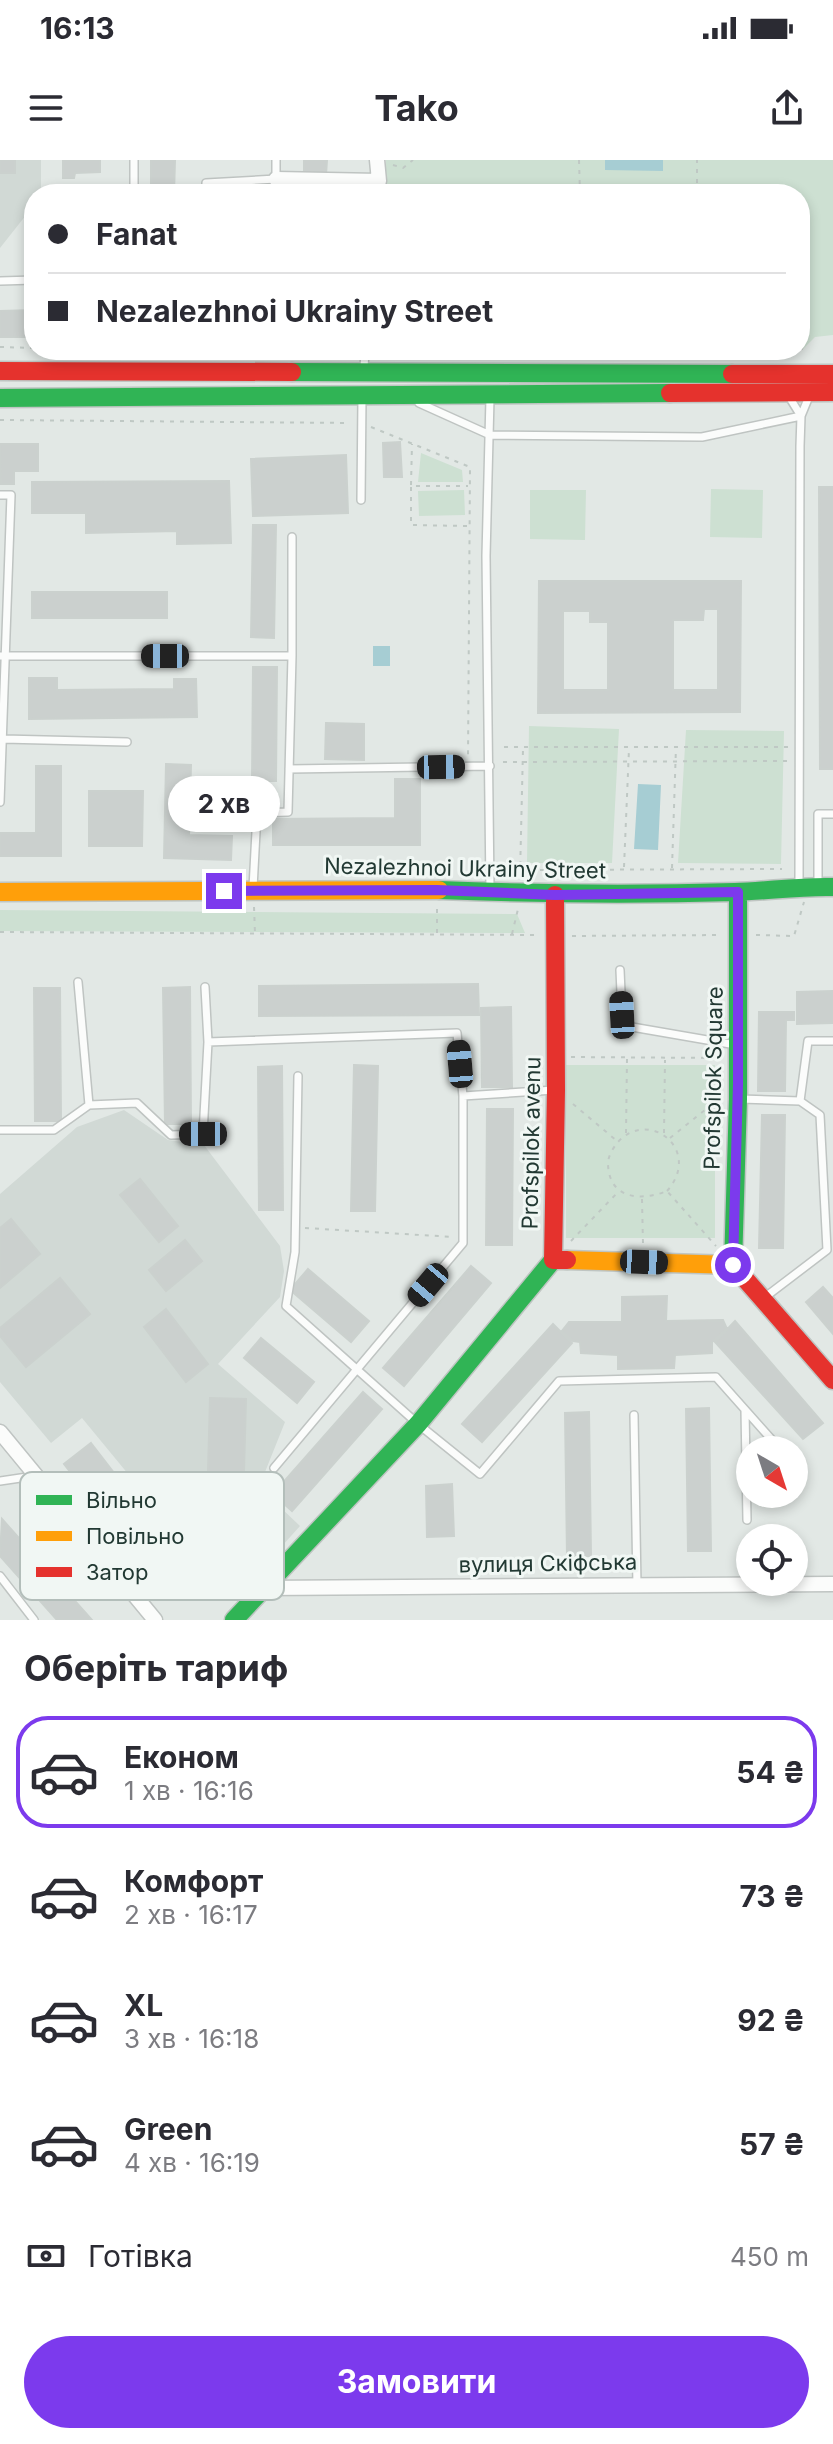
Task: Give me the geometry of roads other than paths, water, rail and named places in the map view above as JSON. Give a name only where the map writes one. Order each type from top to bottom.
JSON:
[{"type":"street","points":[[377,160],[379,184]]},
{"type":"street","points":[[276,179],[340,184]]},
{"type":"street","points":[[0,371],[833,374]]},
{"type":"street","points":[[362,395],[364,371]]},
{"type":"street","points":[[754,374],[778,385],[787,394]]},
{"type":"street","points":[[0,398],[833,392]]},
{"type":"street","name":"Nezalezhnoi Ukrainy Street","points":[[0,892],[437,890],[555,895],[738,892],[799,886],[826,887]]},
{"type":"street","name":"Profspilok Square","points":[[733,1265],[738,1092],[738,892]]},
{"type":"street","name":"Profspilok avenu","points":[[555,895],[553,1260],[733,1265]]},
{"type":"street","points":[[284,1567],[418,1424],[553,1260]]},
{"type":"street","points":[[733,1265],[833,1380]]},
{"type":"street","points":[[0,1432],[33,1472]]},
{"type":"street","name":"вулиця Скіфська","points":[[284,1588],[833,1584]]},
{"type":"street","points":[[138,1600],[155,1620]]},
{"type":"street","points":[[234,1620],[253,1600]]},
{"type":"lane","points":[[134,160],[134,184]]},
{"type":"lane","points":[[206,184],[276,179],[276,160]]},
{"type":"lane","points":[[0,281],[24,280]]},
{"type":"lane","points":[[364,371],[365,360]]},
{"type":"lane","points":[[490,891],[486,556],[491,371]]},
{"type":"lane","points":[[799,886],[801,416],[811,392]]},
{"type":"lane","points":[[400,394],[490,435],[702,437],[801,416]]},
{"type":"lane","points":[[787,394],[801,416]]},
{"type":"lane","points":[[361,500],[362,395]]},
{"type":"lane","points":[[0,495],[11,495],[0,802]]},
{"type":"lane","points":[[253,891],[257,813],[288,812],[292,537]]},
{"type":"lane","points":[[3,656],[292,656]]},
{"type":"lane","points":[[3,739],[127,742]]},
{"type":"lane","points":[[289,769],[490,766]]},
{"type":"lane","points":[[826,887],[818,814],[833,814]]},
{"type":"lane","points":[[620,970],[622,1015],[632,1027],[738,1051]]},
{"type":"lane","points":[[78,982],[89,1105]]},
{"type":"lane","points":[[0,1130],[54,1130],[89,1105],[137,1103],[171,1135],[203,1134],[208,1042],[205,987]]},
{"type":"lane","points":[[208,1042],[457,1033],[463,1096],[463,1243],[274,1468]]},
{"type":"lane","points":[[800,1101],[808,1041],[833,1041]]},
{"type":"lane","points":[[298,1076],[295,1252],[286,1306],[418,1424],[480,1474],[559,1381],[716,1377],[768,1436]]},
{"type":"lane","points":[[463,1096],[556,1090]]},
{"type":"lane","points":[[738,1092],[800,1101],[820,1115],[830,1248],[764,1298]]},
{"type":"lane","points":[[745,1410],[747,1520]]},
{"type":"lane","points":[[634,1415],[637,1586]]},
{"type":"lane","points":[[0,1481],[20,1478]]},
{"type":"lane","points":[[0,1576],[34,1620]]},
{"type":"water","points":[[605,160],[663,160],[663,171],[605,170]]},
{"type":"water","points":[[373,646],[390,646],[390,666],[373,666]]},
{"type":"water","points":[[638,784],[661,785],[658,850],[634,849]]}]
